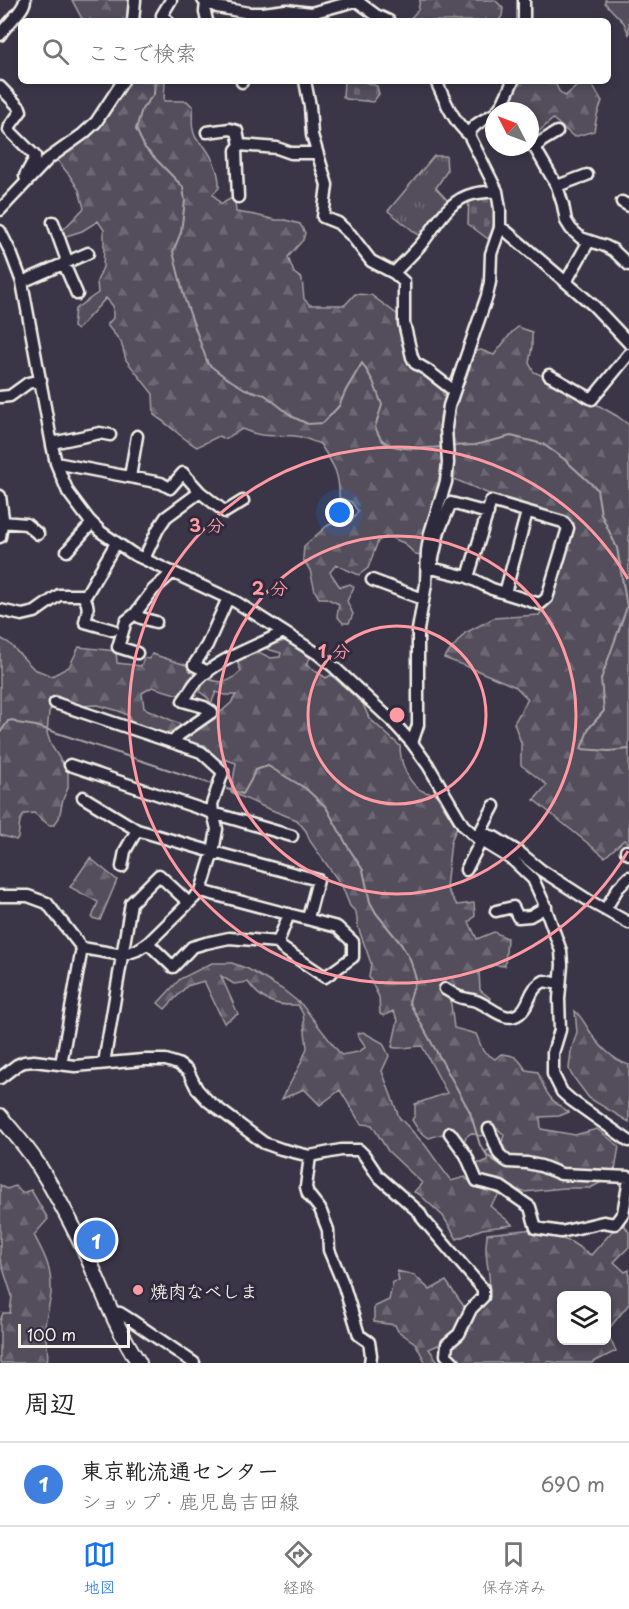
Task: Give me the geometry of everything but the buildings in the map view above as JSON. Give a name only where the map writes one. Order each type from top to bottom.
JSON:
[{"type":"main road","points":[[0,1116],[36,1161],[60,1201],[130,1351],[139,1363]]},
{"type":"main road","points":[[0,1129],[28,1165],[51,1203],[77,1254],[112,1334],[129,1363]]},
{"type":"street","points":[[0,35],[24,5],[25,0]]},
{"type":"street","points":[[133,17],[135,0]]},
{"type":"street","points":[[165,18],[162,15],[171,0]]},
{"type":"street","points":[[204,1],[243,16],[286,10],[311,17],[358,0],[382,18]]},
{"type":"street","points":[[524,0],[524,18]]},
{"type":"street","points":[[204,1],[207,18]]},
{"type":"street","points":[[0,210],[48,159],[96,122],[121,84]]},
{"type":"street","points":[[306,84],[312,135],[327,185],[323,217],[338,223],[351,234],[371,261],[394,273],[404,282],[404,322],[412,357],[415,363],[454,391]]},
{"type":"street","points":[[429,568],[427,551],[430,533],[446,482],[448,463],[446,427],[449,406],[487,296],[491,254],[500,228],[500,209],[487,169],[469,135],[449,110],[437,84]]},
{"type":"street","points":[[503,102],[512,84]]},
{"type":"street","points":[[0,87],[21,111],[9,130],[35,156],[25,176],[26,182]]},
{"type":"street","points":[[469,135],[474,126],[485,119]]},
{"type":"street","points":[[207,132],[230,129],[237,131],[240,145]]},
{"type":"street","points":[[539,142],[557,132]]},
{"type":"street","points":[[240,145],[277,148],[291,153],[318,153]]},
{"type":"street","points":[[238,197],[236,150],[240,145]]},
{"type":"street","points":[[538,156],[557,186],[566,221],[571,229],[582,238],[613,250],[629,265]]},
{"type":"street","points":[[557,186],[587,175]]},
{"type":"street","points":[[394,273],[450,207],[472,195],[496,191]]},
{"type":"street","points":[[53,222],[66,258],[64,264],[77,294]]},
{"type":"street","points":[[500,228],[594,306],[629,343]]},
{"type":"street","points":[[0,231],[22,282],[51,443],[56,463],[68,492],[92,523],[116,543],[256,613],[335,668],[412,743],[428,765],[463,825],[479,839],[513,860],[533,879],[546,907],[561,951],[560,1030],[553,1053],[552,1066],[556,1083],[571,1100],[629,1141]]},
{"type":"street","points":[[566,282],[589,241]]},
{"type":"street","points":[[22,282],[88,253]]},
{"type":"street","points":[[549,375],[592,399],[629,354]]},
{"type":"street","points":[[0,397],[10,396],[28,383],[41,380]]},
{"type":"street","points":[[51,443],[100,433],[110,435]]},
{"type":"street","points":[[130,477],[137,436]]},
{"type":"street","points":[[56,463],[161,483],[170,488],[183,473],[200,492],[225,512],[243,501]]},
{"type":"street","points":[[144,559],[166,517],[200,492]]},
{"type":"street","points":[[0,496],[2,519],[0,537]]},
{"type":"street","points":[[429,568],[468,577],[492,589],[540,604],[547,598],[568,528],[563,522],[491,501],[468,577]]},
{"type":"street","points":[[412,743],[418,725],[418,630],[429,568],[439,531],[451,503],[488,513]]},
{"type":"street","points":[[505,593],[527,512]]},
{"type":"street","points":[[2,519],[26,524],[38,534]]},
{"type":"street","points":[[67,551],[92,523]]},
{"type":"street","points":[[0,610],[22,615],[35,612],[59,595],[86,595],[116,543]]},
{"type":"street","points":[[137,653],[118,647],[126,621],[174,572]]},
{"type":"street","points":[[372,580],[423,599]]},
{"type":"street","points":[[82,595],[87,601],[88,610],[85,622],[113,630]]},
{"type":"street","points":[[208,672],[194,666],[207,645],[228,598]]},
{"type":"street","points":[[135,614],[156,622]]},
{"type":"street","points":[[173,742],[179,735],[212,712],[204,707],[183,701],[197,681],[246,649],[284,632]]},
{"type":"street","points":[[0,896],[28,896],[47,903],[82,948],[123,955],[148,943],[201,891],[213,852],[217,829],[212,804],[223,772],[201,752],[55,703]]},
{"type":"street","points":[[70,765],[213,813],[292,836]]},
{"type":"street","points":[[83,797],[137,830],[318,880],[308,918]]},
{"type":"street","points":[[466,870],[494,806]]},
{"type":"street","points":[[122,867],[125,851],[137,830]]},
{"type":"street","points":[[479,839],[488,835],[494,837],[541,870],[629,923]]},
{"type":"street","points":[[104,1063],[131,903],[159,875],[189,903]]},
{"type":"street","points":[[605,910],[618,888],[629,877]]},
{"type":"street","points":[[201,891],[337,927],[353,942],[353,957],[325,977],[282,948],[278,942]]},
{"type":"street","points":[[496,911],[513,907],[518,917],[530,916],[546,907]]},
{"type":"street","points":[[278,942],[289,914]]},
{"type":"street","points":[[148,943],[173,967],[192,947],[206,943],[229,938],[278,942]]},
{"type":"street","points":[[61,1064],[82,948]]},
{"type":"street","points":[[445,989],[458,997],[477,1001],[505,1016],[520,1013],[537,985],[544,981],[560,984]]},
{"type":"street","points":[[0,1078],[10,1068],[24,1062],[75,1066],[143,1059],[166,1060],[188,1071],[197,1089],[208,1101],[264,1143],[310,1156],[341,1150],[359,1150],[378,1176],[419,1212],[483,1290],[483,1297],[471,1309],[459,1334],[447,1344],[446,1356],[454,1363]]},
{"type":"street","points":[[450,1133],[466,1155],[477,1181],[501,1187],[530,1207],[536,1228],[561,1232],[603,1222],[615,1224],[623,1213],[629,1182],[561,1174],[527,1162],[508,1162],[499,1154],[489,1129]]},
{"type":"street","points":[[310,1156],[306,1187],[308,1194],[320,1209],[328,1230],[329,1250],[344,1286],[359,1335],[369,1342],[370,1363]]},
{"type":"street","points":[[111,1312],[120,1313],[194,1363]]},
{"type":"green space","points":[[72,0],[128,0],[129,18],[81,17]]},
{"type":"green space","points":[[420,0],[495,0],[503,8],[501,18],[411,18],[418,10]]},
{"type":"green space","points":[[605,0],[629,0],[629,35],[624,23],[605,3]]},
{"type":"green space","points":[[124,84],[165,84],[164,101],[187,101],[193,107],[194,133],[208,151],[215,166],[219,188],[213,194],[221,204],[232,198],[236,212],[300,224],[305,233],[303,240],[288,257],[294,273],[302,279],[304,299],[310,305],[345,305],[355,294],[371,295],[398,315],[400,329],[412,364],[437,382],[445,397],[440,417],[442,463],[424,553],[421,556],[416,555],[404,543],[387,536],[378,541],[368,568],[359,575],[336,565],[330,572],[340,587],[350,584],[354,587],[347,601],[353,614],[349,623],[343,623],[337,616],[339,604],[326,598],[319,598],[310,570],[303,559],[304,546],[327,526],[337,521],[351,522],[358,511],[351,502],[339,498],[335,469],[320,444],[301,437],[265,435],[242,429],[225,439],[219,436],[197,447],[154,415],[153,394],[126,360],[121,342],[107,325],[113,318],[113,306],[106,298],[77,330],[73,327],[75,309],[98,293],[97,281],[103,267],[104,230],[98,221],[82,231],[63,237],[62,231],[84,208],[79,190],[57,160]]},
{"type":"green space","points":[[344,84],[371,84],[377,86],[379,94],[373,102],[343,97]]},
{"type":"green space","points":[[516,84],[556,84],[565,96],[577,86],[592,84],[602,101],[594,131],[574,137],[553,119],[539,131],[539,102],[506,102]]},
{"type":"green space","points":[[434,156],[446,156],[447,171],[436,188],[450,203],[421,237],[388,211]]},
{"type":"green space","points":[[492,194],[494,217],[493,228],[488,239],[468,224],[469,197]]},
{"type":"green space","points":[[518,327],[532,332],[529,363],[534,372],[557,382],[629,425],[629,844],[624,840],[605,857],[534,800],[547,785],[521,765],[521,743],[514,723],[528,699],[516,687],[444,658],[465,633],[494,618],[539,615],[550,601],[574,523],[552,514],[508,502],[454,479],[452,416],[473,352],[481,350],[494,355]]},
{"type":"green space","points":[[0,638],[9,643],[34,669],[52,676],[69,667],[79,647],[116,651],[117,663],[141,666],[144,658],[149,659],[152,654],[198,669],[179,695],[152,687],[142,693],[144,708],[180,724],[178,730],[163,733],[131,725],[129,716],[119,711],[98,705],[76,706],[56,695],[49,712],[47,733],[51,745],[68,772],[68,788],[59,818],[54,825],[49,825],[34,813],[24,814],[16,840],[0,835]]},
{"type":"green space","points":[[285,641],[310,658],[306,665],[326,678],[331,675],[363,704],[369,718],[400,746],[403,766],[414,785],[426,792],[435,793],[457,827],[451,841],[446,888],[457,905],[474,903],[475,916],[469,922],[477,939],[494,932],[507,938],[505,966],[494,965],[479,971],[480,990],[490,998],[487,1005],[446,994],[451,1004],[454,1028],[476,1034],[483,1051],[495,1059],[501,1054],[510,1055],[519,1060],[526,1070],[538,1072],[549,1096],[569,1112],[559,1116],[540,1117],[541,1129],[575,1135],[597,1129],[619,1146],[614,1176],[590,1188],[524,1192],[478,1179],[469,1162],[481,1163],[488,1160],[485,1152],[502,1142],[504,1135],[498,1129],[480,1136],[471,1133],[466,1137],[460,1154],[442,1134],[429,1138],[419,1131],[412,1120],[415,1115],[415,1104],[447,1093],[422,1046],[392,1047],[398,1020],[393,1011],[384,1016],[380,1014],[379,997],[369,977],[371,963],[358,927],[356,912],[350,906],[342,886],[297,820],[231,792],[236,763],[224,759],[218,762],[213,759],[205,745],[181,742],[213,713],[222,711],[236,695],[216,692],[211,704],[208,698],[200,692],[205,678],[220,682],[228,681],[241,671],[235,657],[250,648],[271,658],[280,657],[281,653],[267,649],[270,645]]},
{"type":"green space","points":[[90,858],[117,880],[100,920],[92,918],[98,902],[70,887]]},
{"type":"green space","points":[[212,963],[232,963],[248,969],[282,989],[302,1005],[341,1055],[358,1052],[366,1047],[357,1034],[363,1032],[383,1043],[389,1056],[382,1071],[399,1117],[425,1145],[451,1181],[465,1177],[471,1183],[484,1185],[499,1195],[490,1206],[513,1225],[482,1229],[457,1239],[443,1216],[414,1192],[422,1183],[388,1151],[372,1125],[361,1124],[340,1090],[320,1105],[304,1089],[282,1099],[307,1048],[303,1014],[298,1005],[269,1001],[258,994],[248,982],[234,984],[221,976],[238,1014],[224,1023],[204,981],[187,986],[165,1009],[158,1003],[180,979]]},
{"type":"green space","points":[[575,1011],[601,1046],[617,1060],[629,1065],[629,1122],[589,1098],[571,1074],[569,1069],[571,1051],[577,1032]]},
{"type":"green space","points":[[0,1185],[7,1189],[15,1186],[22,1193],[31,1190],[48,1219],[34,1235],[50,1276],[51,1293],[45,1326],[47,1363],[0,1363],[0,1321],[3,1313],[10,1313],[12,1296],[0,1259]]},
{"type":"green space","points":[[622,1222],[629,1232],[629,1247],[614,1262],[625,1272],[629,1270],[629,1304],[611,1326],[611,1291],[557,1291],[557,1345],[611,1345],[611,1341],[616,1351],[592,1363],[547,1361],[546,1363],[453,1363],[438,1345],[429,1349],[439,1363],[426,1363],[415,1343],[398,1331],[395,1325],[374,1322],[374,1307],[389,1300],[393,1282],[399,1281],[397,1271],[414,1275],[430,1290],[446,1281],[465,1308],[477,1301],[488,1289],[487,1234],[535,1229],[571,1242],[591,1255]]},
{"type":"waterway","points":[[138,14],[140,18]]},
{"type":"waterway","points":[[155,84],[154,94],[142,109],[136,129],[145,148],[183,187],[185,201],[181,232],[173,252],[185,300],[208,364],[245,389],[265,395],[293,417],[308,424],[323,423],[339,406],[362,363],[373,381],[382,405],[375,427],[382,440],[387,444],[402,448],[444,447]]},
{"type":"waterway","points":[[450,446],[475,445],[511,436],[543,444],[564,459],[597,489],[601,514],[617,548],[627,607],[601,679],[604,711],[589,728],[581,749],[609,751],[629,749]]},
{"type":"waterway","points":[[0,733],[8,721],[13,720],[212,784]]},
{"type":"waterway","points":[[227,789],[243,794],[255,770],[268,766],[305,788],[326,807],[363,870],[370,902],[376,913],[410,959],[416,979],[409,1002],[470,1112],[480,1145],[488,1156],[502,1166],[531,1169]]},
{"type":"waterway","points":[[577,1180],[625,1183]]},
{"type":"place","name":"東京靴流通センター","points":[[96,1240]]},
{"type":"place","name":"焼肉なべしま","points":[[138,1290]]}]
